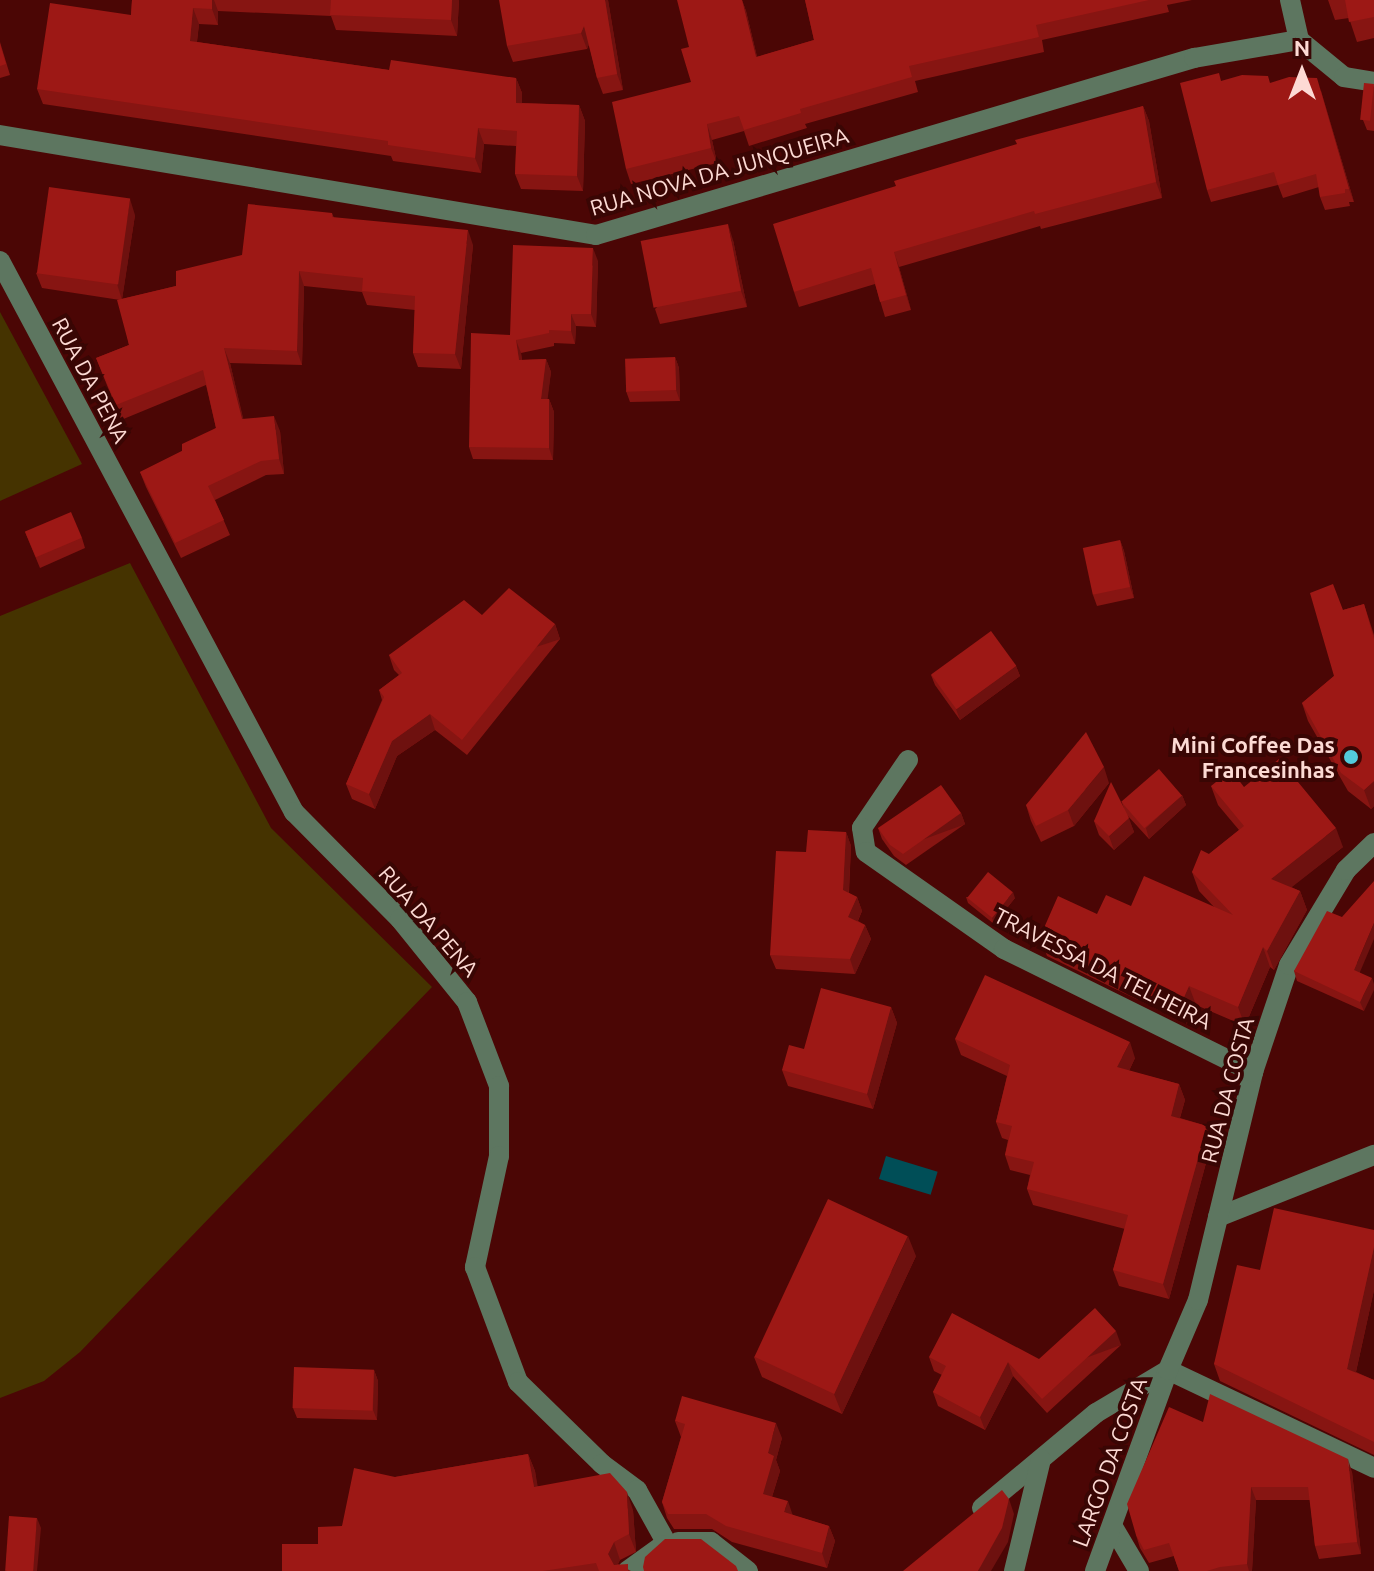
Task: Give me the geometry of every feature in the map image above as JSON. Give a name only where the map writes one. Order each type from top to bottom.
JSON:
[{"type":"street","points":[[1290,0],[1299,40],[1344,77],[1374,82]]},
{"type":"street","name":"RUA NOVA DA JUNQUEIRA","points":[[0,135],[596,235],[1194,58],[1299,40]]},
{"type":"street","name":"RUA DA PENA","points":[[0,261],[294,812],[400,919],[467,1002],[499,1086],[499,1156],[475,1267],[518,1382],[602,1464],[637,1490],[666,1542]]},
{"type":"street","name":"TRAVESSA DA TELHEIRA","points":[[908,760],[862,828],[866,852],[1004,949],[1253,1072]]},
{"type":"street","name":"RUA DA COSTA","points":[[1168,1370],[1198,1300],[1253,1072],[1289,965],[1346,870],[1374,843]]},
{"type":"street","points":[[1218,1217],[1374,1155]]},
{"type":"street","points":[[968,1520],[1096,1413],[1168,1370],[1374,1468]]},
{"type":"street","name":"LARGO DA COSTA","points":[[1095,1571],[1168,1370]]},
{"type":"street","points":[[1014,1571],[1041,1459]]},
{"type":"street","points":[[1113,1527],[1139,1571]]},
{"type":"street","points":[[627,1571],[646,1561],[666,1542],[711,1542],[748,1571]]},
{"type":"shaded area","points":[[0,312],[82,464],[0,501]]},
{"type":"shaded area","points":[[130,563],[271,828],[432,987],[80,1352],[44,1381],[0,1398],[0,616]]},
{"type":"water","points":[[886,1156],[938,1172],[931,1195],[879,1179]]},
{"type":"building","points":[[132,0],[212,0],[212,9],[193,8],[190,41],[389,70],[391,60],[516,78],[516,103],[579,105],[577,176],[515,174],[517,131],[478,128],[475,158],[388,145],[388,141],[37,89],[50,3],[131,15]]},
{"type":"building","points":[[331,0],[452,0],[451,20],[330,15]]},
{"type":"building","points":[[499,0],[605,0],[617,74],[597,78],[584,26],[581,33],[507,46]]},
{"type":"building","points":[[677,0],[742,0],[756,57],[814,40],[805,0],[1149,0],[1036,25],[1039,37],[909,66],[912,77],[800,109],[801,113],[744,130],[739,116],[707,124],[711,148],[626,169],[612,102],[691,82],[681,49],[689,47]]},
{"type":"building","points":[[1345,0],[1374,0],[1374,17],[1349,22]]},
{"type":"building","points":[[0,44],[6,64],[0,66]]},
{"type":"building","points":[[1219,73],[1221,81],[1242,75],[1268,76],[1270,83],[1289,77],[1317,78],[1349,189],[1345,189],[1345,193],[1320,197],[1316,174],[1278,185],[1274,172],[1207,190],[1180,83]]},
{"type":"building","points":[[1364,83],[1374,84],[1370,121],[1360,120]]},
{"type":"building","points":[[1143,106],[1156,182],[1035,214],[1034,211],[894,252],[906,295],[880,302],[871,268],[794,292],[773,224],[896,186],[894,181],[1017,144],[1015,140]]},
{"type":"building","points":[[49,187],[130,198],[118,285],[37,273]]},
{"type":"building","points":[[248,204],[332,213],[332,217],[468,230],[455,354],[413,353],[415,296],[362,291],[363,278],[299,271],[297,351],[224,348],[242,419],[274,416],[279,459],[261,461],[208,486],[224,520],[175,543],[140,472],[182,451],[182,444],[216,428],[203,370],[116,405],[96,358],[129,345],[117,300],[176,286],[176,271],[242,255]]},
{"type":"building","points":[[728,224],[741,291],[654,308],[641,241]]},
{"type":"building","points":[[513,245],[593,248],[591,314],[571,314],[571,331],[549,330],[549,333],[516,340],[519,360],[546,359],[541,399],[549,399],[549,448],[469,447],[471,333],[510,335]]},
{"type":"building","points":[[675,357],[676,390],[626,392],[625,359]]},
{"type":"building","points":[[71,512],[82,538],[36,557],[25,532]]},
{"type":"building","points":[[1120,540],[1130,587],[1093,595],[1083,548]]},
{"type":"building","points":[[1333,584],[1343,610],[1364,604],[1374,639],[1374,781],[1364,790],[1341,773],[1302,703],[1334,676],[1310,593]]},
{"type":"building","points":[[509,588],[555,624],[462,740],[430,714],[392,741],[369,794],[346,784],[384,697],[379,690],[402,673],[389,655],[464,600],[482,615]]},
{"type":"building","points":[[991,631],[1016,666],[956,709],[931,674]]},
{"type":"building","points":[[1086,732],[1104,767],[1068,810],[1036,826],[1026,805]]},
{"type":"building","points":[[1279,759],[1336,828],[1271,879],[1300,891],[1267,951],[1263,947],[1238,1007],[1189,986],[1181,1004],[1040,937],[1058,896],[1097,914],[1106,895],[1131,906],[1144,876],[1233,915],[1192,872],[1201,850],[1209,854],[1244,826],[1211,786],[1231,770],[1244,787]]},
{"type":"building","points":[[1159,769],[1182,795],[1144,828],[1121,802]]},
{"type":"building","points":[[1111,782],[1129,818],[1109,836],[1094,821]]},
{"type":"building","points":[[941,785],[961,813],[903,854],[890,845],[878,828]]},
{"type":"building","points":[[808,830],[846,832],[843,890],[857,897],[848,917],[865,925],[850,959],[770,955],[776,851],[806,852]]},
{"type":"building","points":[[988,872],[1013,892],[992,918],[967,898]]},
{"type":"building","points":[[1374,881],[1374,923],[1354,970],[1372,978],[1360,1002],[1294,971],[1327,911],[1342,917]]},
{"type":"building","points":[[985,975],[1130,1042],[1117,1067],[1179,1084],[1171,1116],[1207,1126],[1163,1284],[1113,1270],[1128,1215],[1027,1189],[1034,1162],[1005,1155],[1012,1126],[996,1122],[1010,1065],[955,1039]]},
{"type":"building","points":[[821,988],[891,1007],[867,1094],[782,1070],[789,1045],[804,1049]]},
{"type":"building","points":[[828,1199],[908,1236],[834,1394],[754,1357]]},
{"type":"building","points":[[1274,1208],[1374,1230],[1374,1247],[1347,1369],[1374,1380],[1374,1442],[1214,1364],[1237,1265],[1260,1270]]},
{"type":"building","points":[[1095,1308],[1116,1331],[1042,1399],[1008,1362],[980,1417],[933,1392],[946,1366],[929,1357],[952,1313],[1039,1359]]},
{"type":"building","points":[[294,1367],[374,1370],[373,1411],[293,1408]]},
{"type":"building","points":[[1210,1394],[1348,1459],[1357,1542],[1315,1546],[1308,1487],[1251,1487],[1247,1564],[1207,1571],[1179,1571],[1169,1543],[1144,1550],[1127,1504],[1169,1407],[1203,1422]]},
{"type":"building","points":[[682,1396],[776,1423],[768,1453],[774,1456],[763,1494],[788,1501],[784,1512],[829,1526],[822,1553],[726,1526],[706,1514],[668,1514],[662,1502],[685,1424],[675,1421]]},
{"type":"building","points":[[528,1454],[534,1487],[610,1473],[627,1492],[629,1534],[614,1542],[608,1554],[614,1565],[628,1564],[628,1571],[599,1571],[596,1563],[543,1571],[282,1571],[282,1544],[318,1544],[318,1527],[342,1526],[354,1468],[395,1477]]},
{"type":"building","points":[[1002,1490],[1009,1499],[1002,1528],[978,1571],[903,1571]]},
{"type":"building","points":[[9,1516],[37,1518],[33,1571],[5,1571]]},
{"type":"building","points":[[665,1539],[701,1539],[736,1566],[738,1571],[644,1571],[645,1557]]},
{"type":"place","name":"Mini Coffee Das Francesinhas","points":[[1351,757]]}]
